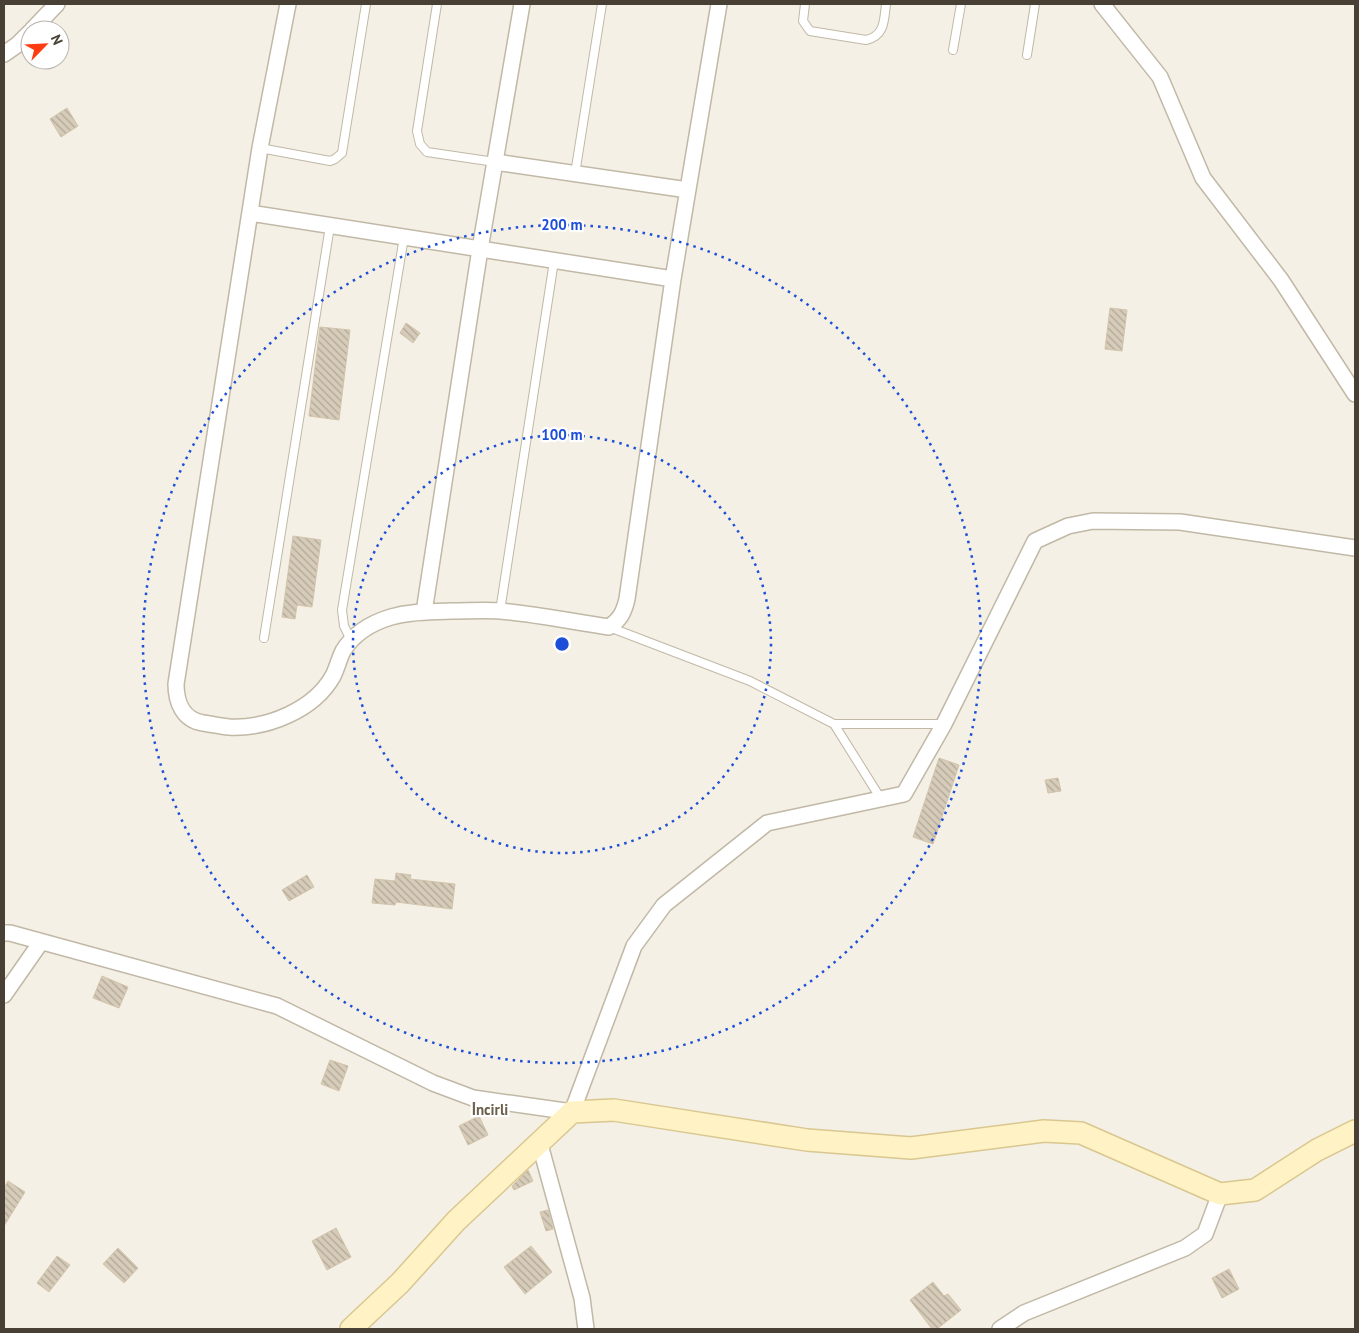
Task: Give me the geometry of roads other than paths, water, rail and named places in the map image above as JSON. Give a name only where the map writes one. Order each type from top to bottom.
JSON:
[{"type":"street","points":[[42,20],[57,4]]},
{"type":"street","points":[[288,4],[260,148],[176,694],[180,706],[187,716],[196,722],[230,727],[265,724],[281,718],[311,701],[324,689],[334,675],[343,652],[360,630],[389,618],[424,612],[500,611],[609,627],[620,617],[625,609],[673,279],[718,4]]},
{"type":"street","points":[[424,612],[480,249],[522,4]]},
{"type":"street","points":[[1102,4],[1160,78],[1203,178],[1281,280],[1355,394]]},
{"type":"street","points":[[4,54],[20,43]]},
{"type":"street","points":[[495,162],[688,190]]},
{"type":"street","points":[[250,213],[673,279]]},
{"type":"street","points":[[351,1329],[400,1284],[456,1221],[572,1112],[634,946],[664,905],[767,823],[904,794],[944,724],[1035,542],[1068,526],[1093,521],[1180,522],[1355,548]]},
{"type":"street","points":[[4,933],[277,1006],[433,1083],[473,1098],[572,1112],[614,1110],[806,1140],[911,1148],[1044,1130],[1081,1133],[1220,1194],[1255,1190],[1318,1150],[1355,1132]]},
{"type":"street","points":[[4,995],[41,942]]},
{"type":"street","points":[[539,1141],[582,1298],[586,1329]]},
{"type":"street","points":[[1000,1329],[1024,1313],[1185,1248],[1205,1234],[1220,1194]]},
{"type":"lane","points":[[260,148],[330,160],[335,159],[342,153],[366,4]]},
{"type":"lane","points":[[437,4],[417,131],[420,144],[427,152],[495,162]]},
{"type":"lane","points":[[575,174],[602,4]]},
{"type":"lane","points":[[805,4],[803,21],[810,31],[866,40],[880,33],[883,28],[886,4]]},
{"type":"lane","points":[[953,50],[961,4]]},
{"type":"lane","points":[[1027,55],[1035,4]]},
{"type":"lane","points":[[264,638],[330,226]]},
{"type":"lane","points":[[351,640],[344,626],[342,610],[404,237]]},
{"type":"lane","points":[[500,611],[554,261]]},
{"type":"lane","points":[[609,627],[750,681],[834,724],[944,724]]},
{"type":"lane","points":[[834,724],[881,799]]},
{"type":"district","name":"İncirli","points":[[490,1109]]}]
